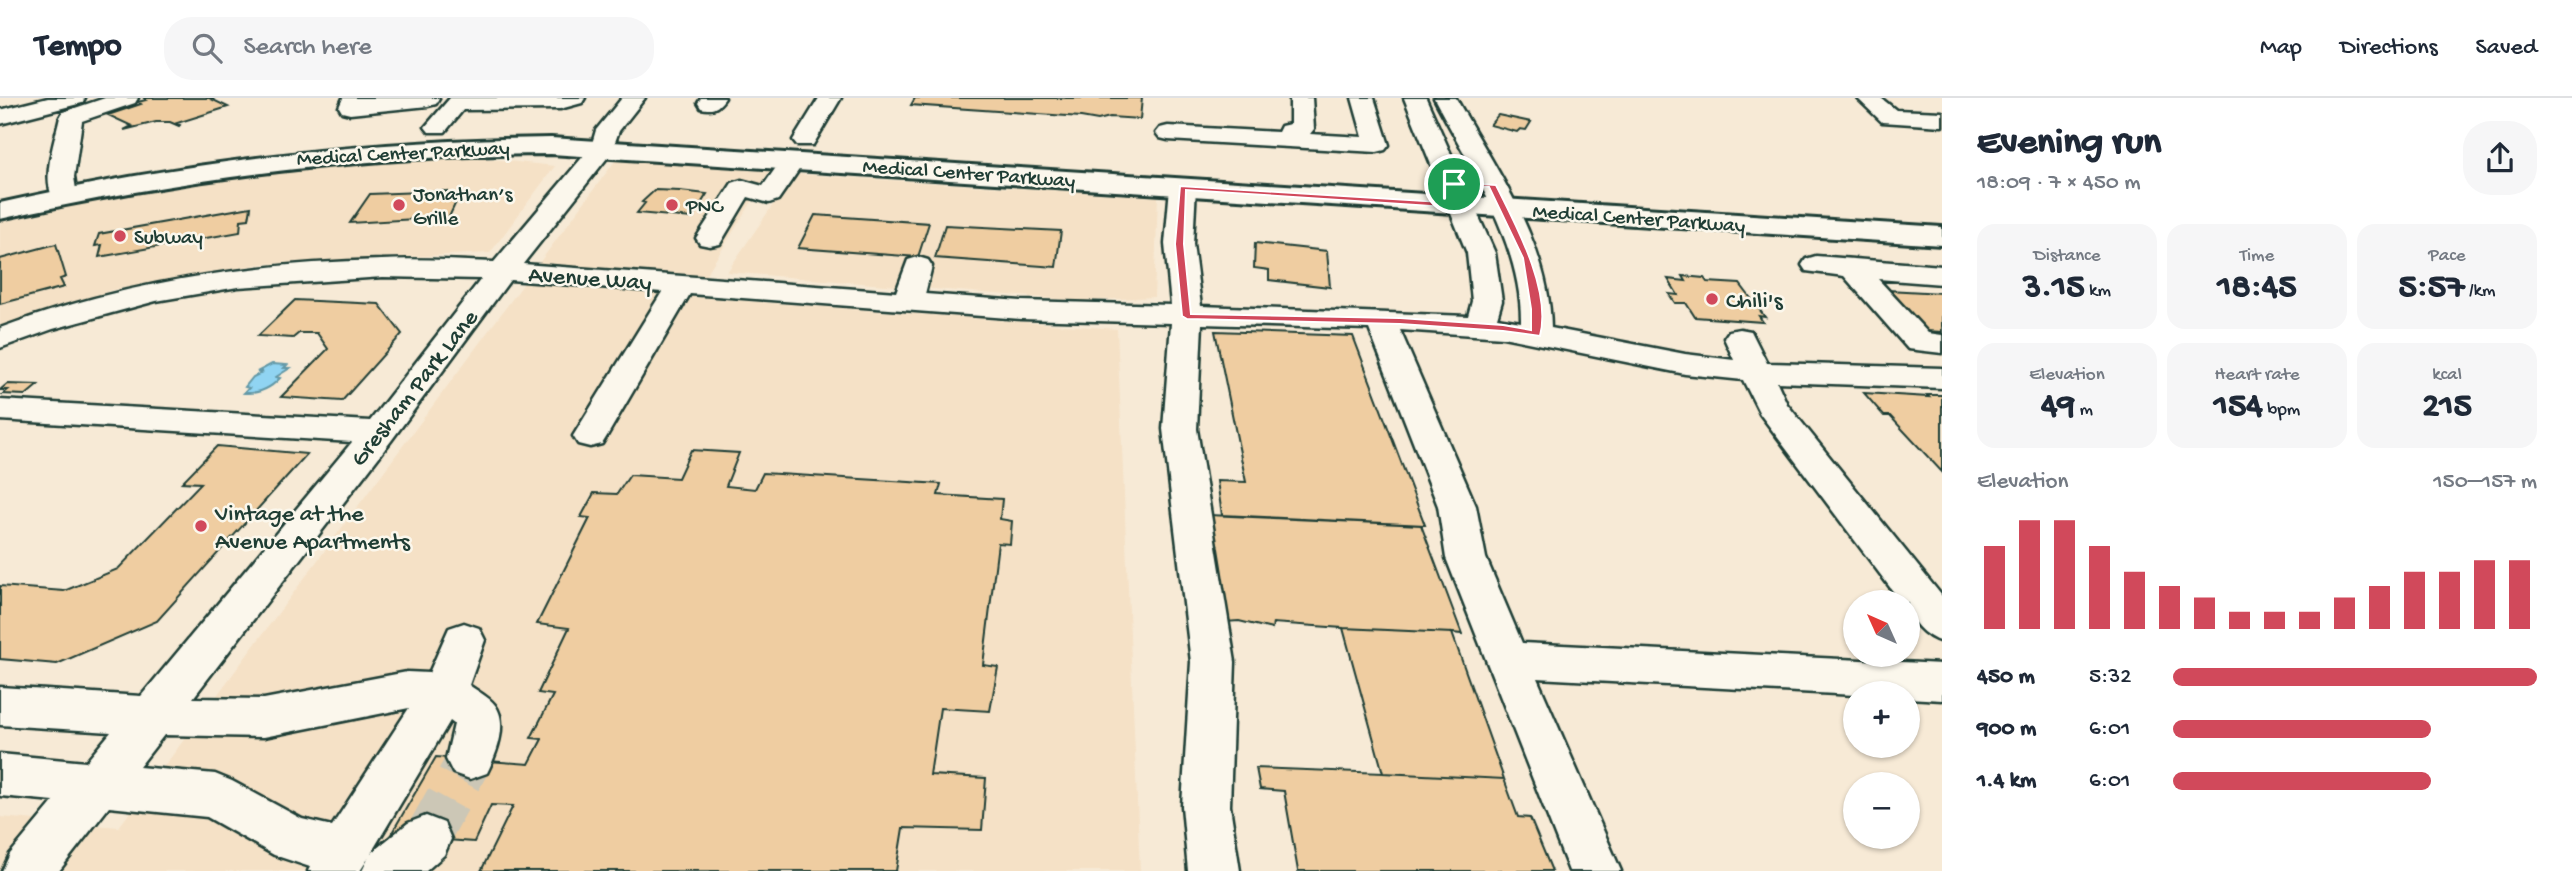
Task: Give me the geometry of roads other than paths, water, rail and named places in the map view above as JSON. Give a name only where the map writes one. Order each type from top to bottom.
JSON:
[{"type":"main road","name":"Medical Center Parkway","points":[[0,211],[62,186],[219,150],[330,136],[437,127],[1458,195],[1942,213]]},
{"type":"main road","name":"Medical Center Parkway","points":[[0,191],[333,153],[606,139]]},
{"type":"main road","name":"Medical Center Parkway","points":[[799,150],[1183,187],[1458,195]]},
{"type":"main road","name":"Medical Center Parkway","points":[[1497,197],[1942,236]]},
{"type":"street","points":[[0,117],[74,98]]},
{"type":"street","points":[[62,186],[71,117],[127,98]]},
{"type":"street","points":[[354,98],[350,107],[429,99],[506,101],[574,98]]},
{"type":"street","name":"Gresham Park Lane","points":[[28,871],[379,433],[606,139],[634,98]]},
{"type":"street","points":[[698,236],[719,239],[741,189],[799,150],[830,98]]},
{"type":"street","points":[[1287,98],[1289,136]]},
{"type":"street","points":[[1289,136],[1302,130],[1301,98]]},
{"type":"street","points":[[1168,134],[1289,136],[1377,145],[1363,98]]},
{"type":"street","points":[[1415,98],[1481,254],[1487,301],[1480,326]]},
{"type":"street","points":[[1445,98],[1527,258],[1536,309],[1536,334]]},
{"type":"street","points":[[1868,98],[1890,117],[1942,120]]},
{"type":"street","points":[[1889,98],[1941,99]]},
{"type":"street","points":[[437,127],[506,101]]},
{"type":"street","points":[[1912,118],[1942,142]]},
{"type":"street","points":[[1183,187],[1179,244],[1187,316],[1180,429],[1213,662],[1206,806],[1214,871]]},
{"type":"street","points":[[741,189],[803,197]]},
{"type":"street","name":"Avenue Way","points":[[0,339],[42,323],[152,293],[238,278],[383,268],[502,271],[1021,310],[1480,326],[1536,334],[1685,364],[1758,372],[1942,378]]},
{"type":"street","points":[[1853,268],[1927,336],[1919,342],[1942,344]]},
{"type":"street","points":[[590,436],[681,284]]},
{"type":"street","points":[[1381,321],[1457,506],[1466,558],[1595,871]]},
{"type":"street","points":[[1740,338],[1772,407],[1942,626]]},
{"type":"street","points":[[0,410],[379,433]]},
{"type":"street","points":[[0,775],[215,796],[339,862],[444,691],[464,640]]},
{"type":"street","points":[[1509,659],[1942,682]]},
{"type":"street","points":[[0,706],[152,716],[264,718],[407,690],[444,691],[478,716],[470,759]]},
{"type":"street","points":[[388,871],[426,839]]},
{"type":"lane","points":[[1816,265],[1942,275]]},
{"type":"lane","points":[[908,300],[918,266]]},
{"type":"water","points":[[272,364],[287,365],[284,368],[290,368],[276,377],[280,378],[268,388],[255,393],[244,393],[253,377],[263,372],[257,372]]},
{"type":"tunnel","points":[[426,839],[470,759]]},
{"type":"place","name":"Jonathan’s Grille","points":[[399,205]]},
{"type":"place","name":"PNC","points":[[672,205]]},
{"type":"place","name":"Subway","points":[[120,236]]},
{"type":"place","name":"Chili's","points":[[1712,299]]},
{"type":"place","name":"Vintage at the Avenue Apartments","points":[[201,526]]}]
